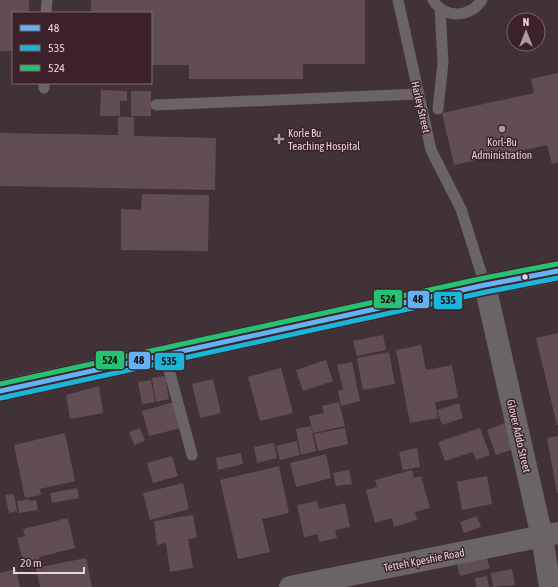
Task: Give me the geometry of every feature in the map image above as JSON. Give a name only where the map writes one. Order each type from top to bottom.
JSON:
[{"type":"main road","points":[[0,391],[485,285],[558,271]]},
{"type":"street","name":"Glover Addo Street","points":[[485,285],[550,535],[550,587]]},
{"type":"street","name":"Tetteh Kpeshie Road","points":[[290,587],[550,535]]},
{"type":"lane","points":[[46,12],[47,0]]},
{"type":"lane","name":"Harley Street","points":[[398,0],[431,150],[461,209]]},
{"type":"lane","name":"Harley Street","points":[[437,4],[455,14],[463,14],[471,10],[482,0]]},
{"type":"lane","name":"Harley Street","points":[[437,4],[443,62],[438,109]]},
{"type":"lane","points":[[156,104],[418,94]]},
{"type":"lane","name":"Harley Street","points":[[449,168],[485,285]]},
{"type":"lane","points":[[165,355],[192,455]]},
{"type":"building","points":[[0,0],[29,0],[29,12],[12,12],[12,51],[0,51]]},
{"type":"building","points":[[91,0],[365,0],[365,64],[303,64],[303,79],[189,79],[189,65],[152,65],[152,12],[91,12]]},
{"type":"building","name":"Korl-Bu Administration","points":[[558,73],[558,162],[552,164],[547,145],[454,165],[442,113],[534,93],[531,79]]},
{"type":"building","points":[[101,90],[127,91],[127,101],[120,101],[120,116],[100,116]]},
{"type":"building","points":[[131,91],[151,91],[151,116],[131,116]]},
{"type":"building","points":[[118,117],[134,117],[134,136],[216,138],[215,190],[0,186],[0,133],[118,135]]},
{"type":"building","points":[[142,194],[209,195],[208,251],[121,250],[121,209],[141,210]]},
{"type":"building","points":[[558,333],[558,425],[557,425],[536,338]]},
{"type":"building","points":[[383,335],[386,350],[357,356],[353,341]]},
{"type":"building","points":[[421,345],[426,370],[452,365],[458,398],[435,402],[438,418],[410,423],[396,350]]},
{"type":"building","points":[[389,352],[395,384],[363,390],[357,358]]},
{"type":"building","points":[[326,360],[333,381],[303,391],[296,370]]},
{"type":"building","points":[[352,362],[360,401],[341,406],[338,391],[343,389],[337,365]]},
{"type":"building","points":[[281,368],[293,413],[260,421],[248,377]]},
{"type":"building","points":[[165,376],[169,399],[156,402],[152,378]]},
{"type":"building","points":[[213,379],[221,413],[200,418],[192,384]]},
{"type":"building","points":[[151,380],[155,402],[142,404],[138,382]]},
{"type":"building","points":[[99,386],[103,413],[70,419],[66,395]]},
{"type":"building","points":[[174,402],[181,428],[149,436],[142,411]]},
{"type":"building","points":[[339,402],[345,426],[313,433],[309,416],[324,413],[322,406]]},
{"type":"building","points":[[459,403],[463,418],[442,425],[437,410]]},
{"type":"building","points":[[505,423],[514,449],[496,455],[487,430]]},
{"type":"building","points":[[311,426],[316,451],[301,455],[296,429]]},
{"type":"building","points":[[140,428],[145,441],[134,445],[129,432]]},
{"type":"building","points":[[345,428],[348,444],[318,451],[314,434]]},
{"type":"building","points":[[480,428],[490,455],[476,460],[473,452],[445,461],[438,442]]},
{"type":"building","points":[[65,433],[75,481],[40,489],[41,495],[25,498],[14,445]]},
{"type":"building","points":[[558,436],[558,493],[557,493],[547,438]]},
{"type":"building","points":[[297,441],[300,455],[280,460],[276,446]]},
{"type":"building","points":[[274,443],[277,458],[257,463],[254,447]]},
{"type":"building","points":[[417,448],[420,467],[403,470],[399,452]]},
{"type":"building","points":[[241,453],[243,464],[218,470],[216,458]]},
{"type":"building","points":[[326,454],[331,478],[296,487],[290,463]]},
{"type":"building","points":[[172,456],[178,476],[153,483],[147,463]]},
{"type":"building","points":[[279,466],[289,513],[262,519],[270,552],[238,559],[220,480]]},
{"type":"building","points":[[349,470],[352,484],[336,486],[333,473]]},
{"type":"building","points":[[412,470],[414,478],[421,476],[430,508],[415,512],[417,520],[394,527],[392,518],[375,523],[366,490],[377,487],[375,480]]},
{"type":"building","points":[[487,476],[492,504],[462,510],[457,482]]},
{"type":"building","points":[[183,483],[189,509],[150,520],[143,493]]},
{"type":"building","points":[[77,488],[79,498],[52,503],[50,493]]},
{"type":"building","points":[[14,494],[17,511],[9,513],[5,495]]},
{"type":"building","points":[[30,499],[30,501],[36,500],[38,510],[19,513],[17,501]]},
{"type":"building","points":[[317,501],[319,509],[345,503],[350,527],[335,530],[337,538],[319,542],[318,534],[304,537],[297,505]]},
{"type":"building","points":[[193,515],[197,538],[188,539],[193,568],[170,572],[166,543],[157,545],[154,521]]},
{"type":"building","points":[[477,516],[481,527],[464,533],[460,522]]},
{"type":"building","points":[[68,518],[75,548],[39,557],[41,563],[25,568],[17,538],[25,536],[23,529]]},
{"type":"building","points":[[485,553],[490,568],[460,576],[456,561]]},
{"type":"building","points":[[86,558],[92,587],[40,587],[36,568]]},
{"type":"building","points":[[16,569],[20,587],[0,587],[0,573]]},
{"type":"building","points":[[512,569],[515,585],[493,587],[491,573]]},
{"type":"building","points":[[487,576],[489,587],[476,587],[475,578]]},
{"type":"transit line","name":"524","points":[[0,384],[484,278],[557,264]]},
{"type":"transit line","name":"48","points":[[0,391],[485,285],[558,271]]},
{"type":"transit line","name":"535","points":[[1,398],[486,292],[558,278]]},
{"type":"place","name":"Korl-Bu Administration","points":[[502,129]]},
{"type":"place","name":"Korle Bu Teaching Hospital","points":[[279,139]]}]
